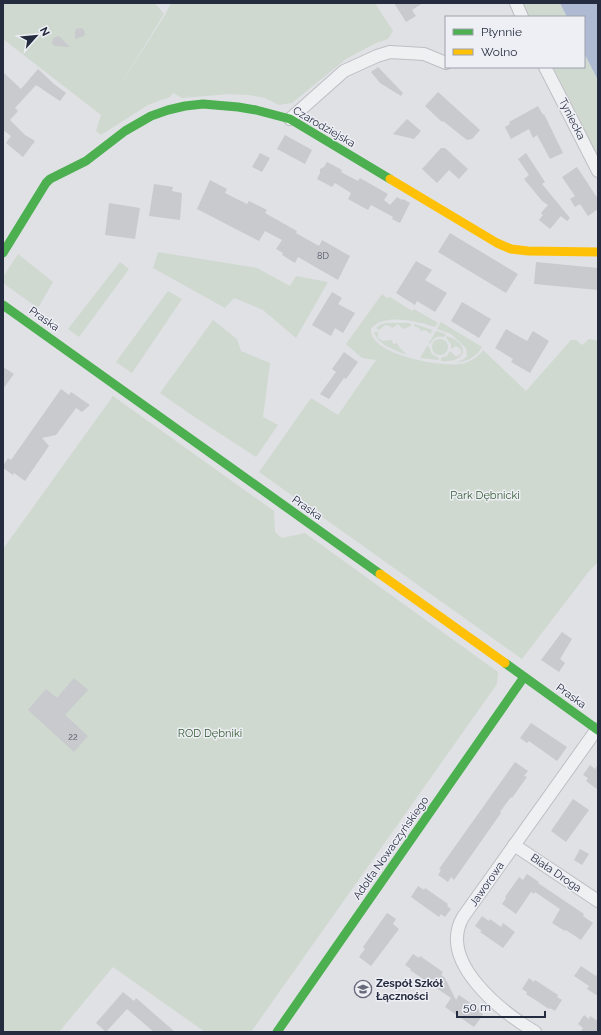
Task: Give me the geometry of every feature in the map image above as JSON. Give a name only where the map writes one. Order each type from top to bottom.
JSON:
[{"type":"street","points":[[516,3],[522,16]]},
{"type":"street","points":[[290,119],[344,71],[377,56],[390,52],[424,54],[445,63]]},
{"type":"street","name":"Tyniecka","points":[[546,68],[598,171]]},
{"type":"street","name":"Czarodziejska","points":[[3,253],[46,183],[52,177],[83,163],[150,116],[170,109],[199,105],[231,105],[264,111],[290,119],[497,243],[511,249],[528,251],[598,252]]},
{"type":"street","name":"Praska","points":[[3,305],[598,729]]},
{"type":"street","name":"Adolfa Nowaczyńskiego","points":[[277,1032],[524,677]]},
{"type":"street","name":"Jaworowa","points":[[535,1032],[508,1013],[479,985],[463,962],[457,943],[458,931],[461,921],[598,729]]},
{"type":"street","name":"Biała Droga","points":[[514,845],[598,901]]},
{"type":"green space","points":[[3,3],[155,3],[164,14],[119,87],[165,15],[171,3],[375,3],[393,31],[388,39],[376,43],[346,59],[292,103],[279,105],[265,98],[249,95],[230,94],[182,98],[173,93],[170,97],[148,105],[101,135],[96,131],[101,115],[3,39]]},
{"type":"green space","points":[[523,3],[560,3],[566,16],[529,16]]},
{"type":"green space","points":[[585,55],[598,80],[598,157],[554,68],[585,68]]},
{"type":"green space","points":[[158,252],[257,268],[290,286],[296,276],[328,282],[296,338],[263,310],[234,298],[225,308],[153,268]]},
{"type":"green space","points":[[18,254],[53,282],[38,308],[3,283],[3,277]]},
{"type":"green space","points":[[120,262],[129,269],[79,337],[68,329]]},
{"type":"green space","points":[[168,291],[182,299],[132,373],[116,362]]},
{"type":"green space","name":"Park Dębnicki","points":[[382,294],[387,298],[390,297],[412,311],[414,309],[438,323],[435,327],[411,321],[384,321],[371,329],[373,338],[381,346],[393,352],[423,361],[451,364],[460,364],[470,361],[479,355],[483,350],[526,391],[571,340],[576,340],[582,345],[589,339],[598,341],[598,562],[590,570],[522,659],[259,472],[311,398],[338,415],[376,360],[362,358],[346,344]]},
{"type":"green space","points":[[213,320],[237,339],[241,351],[270,363],[263,417],[278,425],[256,457],[160,393]]},
{"type":"green space","points":[[441,322],[482,347],[475,356],[468,360],[457,362],[467,356],[466,348],[451,334],[437,329]]},
{"type":"green space","points":[[408,323],[411,324],[411,326],[403,329],[398,324],[392,328],[385,325],[379,330],[376,328],[381,324]]},
{"type":"green space","points":[[415,324],[432,330],[431,334],[425,330],[421,331],[419,328],[414,326]]},
{"type":"green space","points":[[436,331],[446,334],[444,337],[440,336],[436,338],[430,344],[429,343]]},
{"type":"green space","points":[[374,332],[378,332],[378,338],[383,341],[392,340],[393,344],[397,343],[407,355],[383,344],[376,337]]},
{"type":"green space","points":[[447,336],[460,344],[463,348],[463,353],[456,359],[441,361],[441,358],[447,356],[450,351],[455,356],[461,354],[461,349],[456,346],[451,349],[451,344],[446,338]]},
{"type":"green space","points":[[440,339],[446,341],[448,347],[446,353],[440,355],[434,353],[432,347],[434,341]]},
{"type":"green space","points":[[428,345],[432,354],[439,358],[438,360],[420,358]]},
{"type":"green space","name":"ROD Dębniki","points":[[113,396],[274,511],[275,532],[282,538],[305,533],[498,672],[497,684],[251,1032],[205,1032],[113,967],[59,1032],[3,1032],[3,549]]},
{"type":"water","points":[[560,3],[598,3],[598,80],[585,55],[585,16],[566,16]]},
{"type":"building","points":[[394,3],[423,3],[412,10],[416,16],[406,22]]},
{"type":"building","points":[[81,28],[84,30],[84,36],[75,39],[76,29]]},
{"type":"building","points":[[58,36],[70,47],[55,46],[52,44],[53,38]]},
{"type":"building","points":[[378,67],[403,93],[401,96],[380,83],[371,72]]},
{"type":"building","points":[[38,69],[66,93],[60,101],[36,85],[15,108],[18,111],[10,120],[25,135],[35,141],[23,157],[6,143],[11,136],[3,130],[3,72],[21,89]]},
{"type":"building","points":[[438,92],[480,130],[472,139],[467,140],[443,121],[442,122],[425,106]]},
{"type":"building","points":[[538,106],[543,115],[544,114],[563,153],[550,159],[537,135],[533,138],[529,129],[511,139],[505,127],[510,124],[509,122]]},
{"type":"building","points":[[407,119],[421,131],[414,139],[393,134]]},
{"type":"building","points":[[285,135],[312,150],[305,164],[277,149]]},
{"type":"building","points":[[441,148],[445,148],[468,169],[459,179],[449,170],[437,183],[422,169]]},
{"type":"building","points":[[260,153],[270,158],[262,172],[252,167]]},
{"type":"building","points":[[526,153],[545,182],[542,184],[570,218],[567,221],[561,216],[550,229],[539,220],[543,215],[541,213],[548,205],[542,201],[524,179],[529,175],[518,159]]},
{"type":"building","points":[[327,162],[342,170],[341,172],[358,181],[360,178],[388,194],[384,200],[390,205],[397,197],[410,203],[400,223],[392,219],[393,217],[371,205],[368,210],[348,199],[351,193],[335,183],[332,187],[317,179],[320,169],[324,167]]},
{"type":"building","points":[[577,167],[598,199],[598,209],[588,216],[580,204],[575,207],[570,199],[575,196],[562,177]]},
{"type":"building","points":[[210,180],[227,189],[225,193],[247,204],[249,201],[267,210],[265,213],[297,231],[296,233],[319,246],[322,240],[350,256],[338,280],[298,257],[295,263],[282,255],[283,253],[276,249],[282,240],[265,231],[259,241],[197,209]]},
{"type":"building","points":[[154,184],[173,187],[172,191],[182,193],[180,220],[149,216]]},
{"type":"building","points":[[109,203],[140,208],[135,239],[105,235]]},
{"type":"building","points":[[450,233],[518,274],[506,293],[438,252]]},
{"type":"building","points":[[416,261],[432,270],[425,280],[447,293],[435,312],[417,301],[415,305],[396,293]]},
{"type":"building","points":[[536,262],[598,268],[598,290],[534,284]]},
{"type":"building","points":[[332,292],[342,298],[338,304],[355,313],[343,333],[335,328],[331,336],[312,325]]},
{"type":"building","points":[[462,302],[491,319],[479,338],[451,321]]},
{"type":"building","points":[[506,329],[527,341],[533,331],[549,341],[530,373],[511,362],[513,359],[495,348]]},
{"type":"building","points":[[344,352],[358,362],[329,399],[320,394],[336,372],[332,369]]},
{"type":"building","points":[[3,367],[14,374],[3,389]]},
{"type":"building","points":[[61,389],[69,395],[71,392],[90,405],[82,412],[76,408],[56,435],[42,438],[49,446],[25,481],[14,473],[13,475],[3,468],[3,466],[8,458],[11,460]]},
{"type":"building","points":[[562,632],[572,639],[560,659],[565,663],[559,672],[541,660]]},
{"type":"building","points":[[74,678],[88,690],[65,715],[88,736],[74,752],[28,710],[46,689],[57,698]]},
{"type":"building","points":[[531,723],[567,747],[557,761],[529,741],[527,743],[520,738]]},
{"type":"building","points":[[515,762],[528,771],[524,776],[527,777],[500,812],[501,813],[454,880],[451,877],[448,882],[438,875],[441,870],[439,869]]},
{"type":"building","points":[[598,764],[598,790],[586,781],[588,778],[583,775],[590,765],[595,769]]},
{"type":"building","points":[[573,799],[589,810],[566,842],[551,831]]},
{"type":"building","points":[[580,849],[589,854],[582,865],[574,860]]},
{"type":"building","points":[[527,874],[584,914],[583,916],[593,923],[581,940],[552,923],[560,909],[535,892],[534,894],[531,892],[516,914],[502,904],[519,877],[523,880]]},
{"type":"building","points":[[418,886],[424,890],[425,888],[448,904],[447,906],[451,909],[445,917],[441,914],[439,917],[411,897]]},
{"type":"building","points":[[387,913],[396,919],[393,924],[399,929],[371,966],[359,957],[365,949],[363,947]]},
{"type":"building","points":[[482,916],[489,921],[490,919],[501,927],[503,923],[515,932],[503,948],[480,932],[482,931],[475,926]]},
{"type":"building","points":[[413,954],[419,958],[420,956],[443,972],[441,975],[445,978],[456,1000],[459,995],[479,1009],[483,1015],[474,1027],[445,1007],[451,998],[405,965]]},
{"type":"building","points":[[581,966],[596,976],[598,973],[598,996],[587,989],[589,986],[574,976]]},
{"type":"building","points":[[529,978],[534,982],[535,980],[558,995],[557,997],[562,1000],[555,1011],[550,1008],[549,1009],[526,994],[527,992],[522,989]]},
{"type":"building","points":[[123,992],[134,1001],[136,998],[175,1032],[154,1032],[127,1009],[106,1032],[96,1023]]},
{"type":"building","points":[[584,1015],[589,1019],[590,1016],[598,1021],[598,1032],[580,1032],[583,1028],[578,1024]]},
{"type":"traffic: fast","points":[[3,253],[46,183],[50,179],[86,161],[125,131],[151,116],[185,106],[203,104],[238,107],[290,119],[390,179]]},
{"type":"traffic: fast","points":[[3,305],[380,574]]},
{"type":"traffic: fast","points":[[505,663],[598,730]]},
{"type":"traffic: fast","points":[[277,1032],[524,677]]},
{"type":"traffic: slow","points":[[390,179],[497,243],[511,249],[528,251],[598,252]]},
{"type":"traffic: slow","points":[[380,574],[505,663]]},
{"type":"place","name":"Zespół Szkół Łączności","points":[[363,989]]}]
